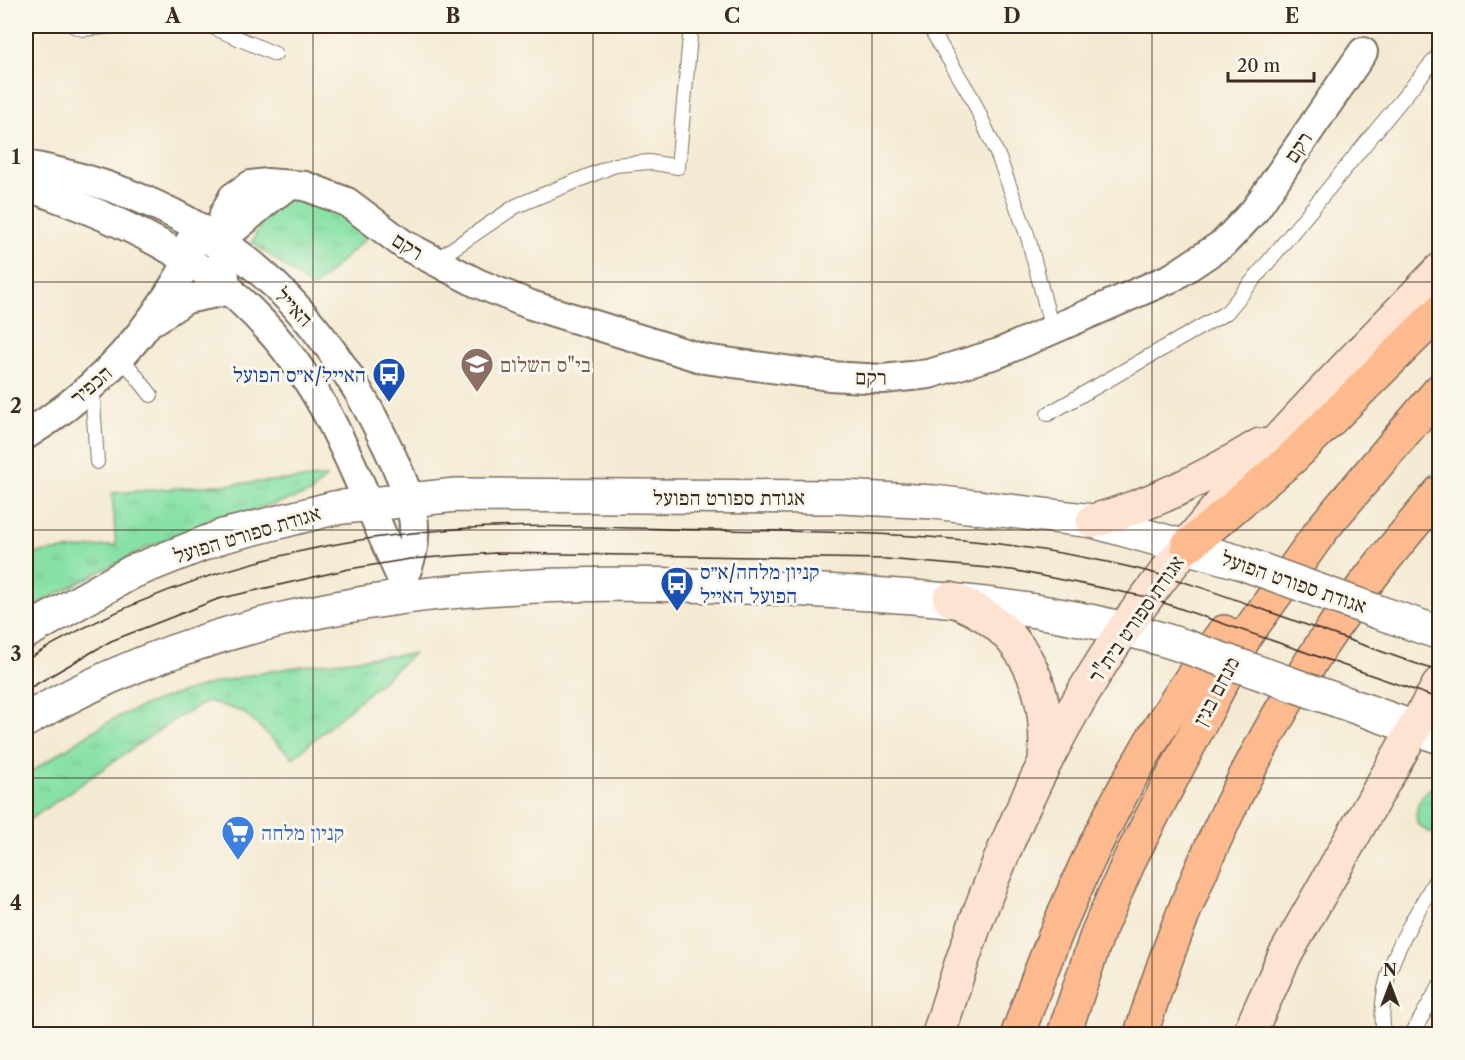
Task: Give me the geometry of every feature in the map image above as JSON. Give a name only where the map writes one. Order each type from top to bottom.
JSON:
[{"type":"highway","points":[[1188,546],[1292,458],[1440,311]]},
{"type":"highway","name":"מנחם בגין","points":[[1064,1035],[1098,932],[1131,857],[1246,635],[1324,526],[1440,390]]},
{"type":"highway","points":[[1018,1035],[1041,967],[1085,865],[1137,762],[1191,677],[1249,599],[1299,539],[1405,429]]},
{"type":"highway","points":[[1141,1035],[1184,907],[1219,830],[1274,723],[1324,642],[1373,575],[1440,492]]},
{"type":"main road","name":"אגודת ספורט בית\"ר","points":[[939,1035],[974,924],[1004,851],[1045,763],[1125,628],[1188,546],[1298,417],[1440,270]]},
{"type":"main road","points":[[1093,521],[1139,507],[1190,485],[1262,444],[1298,417]]},
{"type":"main road","points":[[950,599],[972,607],[1004,629],[1028,661],[1036,682],[1045,724],[1045,763]]},
{"type":"main road","points":[[1249,1035],[1284,957],[1426,732],[1440,683]]},
{"type":"street","name":"רקם","points":[[228,288],[220,239],[224,214],[233,197],[242,190],[267,183],[292,185],[321,190],[347,202],[403,244],[433,262],[531,305],[704,359],[830,376],[883,379],[929,374],[999,353],[1173,277],[1224,243],[1255,210],[1363,52]]},
{"type":"street","name":"האייל","points":[[26,165],[103,184],[178,215],[220,239],[284,296],[332,350],[354,383],[373,417],[411,498],[414,542],[406,587]]},
{"type":"street","name":"האייל","points":[[26,186],[78,204],[181,251],[228,288],[262,320],[306,378],[324,408],[406,587]]},
{"type":"street","points":[[178,215],[187,230],[181,251]]},
{"type":"street","points":[[181,251],[220,239]]},
{"type":"street","name":"הכפיר","points":[[26,435],[92,388],[122,358],[148,326],[181,251]]},
{"type":"street","name":"הכפיר","points":[[148,326],[186,299],[228,288]]},
{"type":"street","name":"אגודת ספורט הפועל","points":[[26,632],[132,572],[223,537],[314,512],[367,503],[411,498],[494,495],[842,497],[934,502],[1093,521],[1239,562],[1431,630]]},
{"type":"street","points":[[26,720],[101,680],[219,637],[406,587],[619,584],[748,587],[950,599],[1038,609],[1125,628],[1184,646],[1426,732]]},
{"type":"lane","points":[[74,26],[83,29],[106,27]]},
{"type":"lane","points":[[210,26],[275,54]]},
{"type":"lane","points":[[433,262],[516,206],[615,165],[649,162],[678,167],[691,26]]},
{"type":"lane","points":[[929,26],[972,98],[999,158],[1028,237],[1052,330]]},
{"type":"lane","points":[[1048,414],[1227,312],[1440,53]]},
{"type":"lane","points":[[122,358],[151,395]]},
{"type":"lane","points":[[92,388],[97,462]]},
{"type":"lane","points":[[1384,1035],[1382,1021],[1384,990],[1390,963],[1440,872]]},
{"type":"lane","points":[[1412,1035],[1440,985]]},
{"type":"green space","points":[[289,196],[319,200],[369,235],[313,288],[252,242],[262,221]]},
{"type":"green space","points":[[326,477],[311,493],[200,526],[144,549],[26,610],[26,554],[116,545],[112,493]]},
{"type":"green space","points":[[413,654],[293,758],[243,712],[208,701],[178,717],[26,822],[26,775],[92,732],[131,711],[165,698],[234,678],[341,661]]},
{"type":"green space","points":[[1440,784],[1439,834],[1428,832],[1417,823],[1416,816],[1420,799],[1428,790]]},
{"type":"tram line","points":[[26,660],[76,632],[127,608],[179,587],[287,554],[343,543],[456,529],[555,526],[877,534],[1030,548],[1082,557],[1168,577],[1440,672]]},
{"type":"tram line","points":[[26,690],[111,641],[218,599],[349,569],[410,559],[495,553],[886,559],[1012,570],[1147,597],[1440,699]]},
{"type":"place","name":"בי\"ס השלום","points":[[477,393]]},
{"type":"place","name":"האייל/א״ס הפועל","points":[[389,403]]},
{"type":"place","name":"קניון מלחה/א״ס הפועל האייל","points":[[677,612]]},
{"type":"place","name":"קניון מלחה","points":[[238,861]]}]
